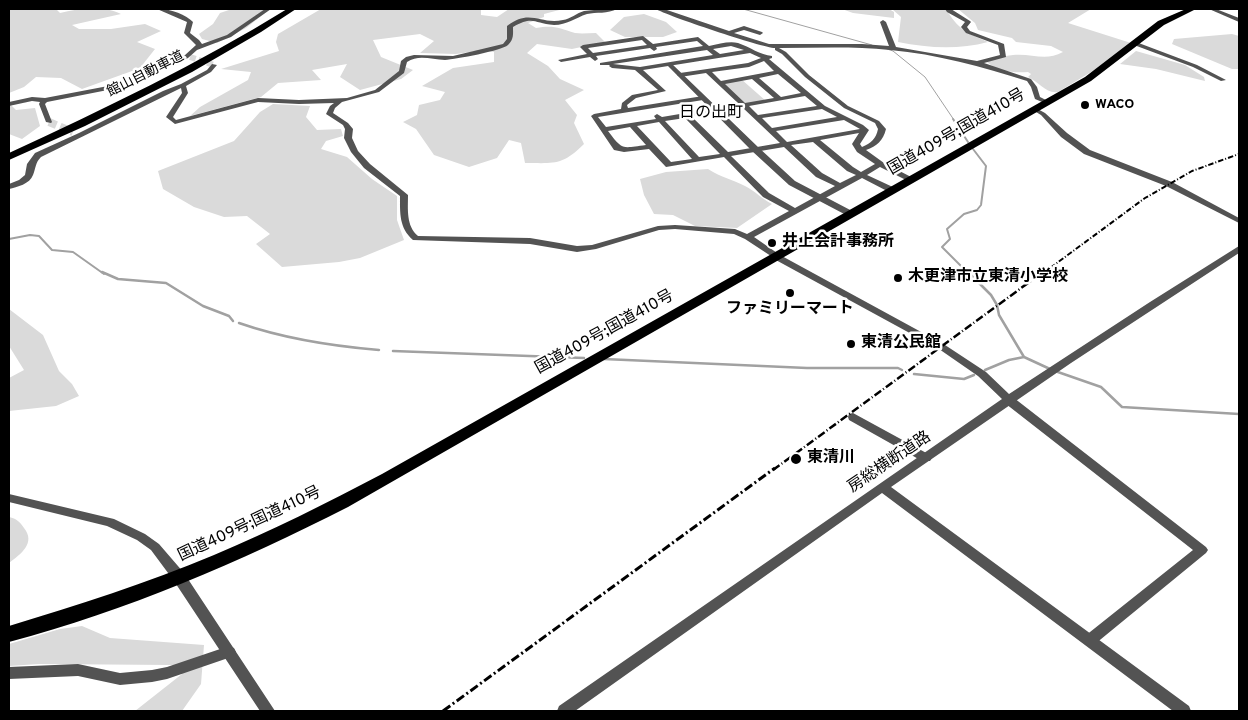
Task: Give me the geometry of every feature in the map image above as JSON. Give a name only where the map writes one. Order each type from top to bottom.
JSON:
[{"type":"highway","points":[[285,11],[302,9]]},
{"type":"highway","name":"国道409号;国道410号","points":[[9,634],[89,609],[179,577],[251,546],[348,498],[777,257],[1088,78],[1136,44],[1161,23],[1192,9]]},
{"type":"highway","name":"館山自動車道","points":[[9,157],[148,90],[232,45],[285,11]]},
{"type":"highway","name":"館山自動車道","points":[[9,152],[171,73],[285,11]]},
{"type":"street","points":[[9,104],[32,99],[45,100],[126,86],[188,57],[199,45],[187,33],[190,22],[187,19],[160,9]]},
{"type":"street","points":[[194,50],[229,36],[268,9]]},
{"type":"street","points":[[598,14],[618,9]]},
{"type":"street","points":[[183,85],[185,93],[170,117],[175,122],[258,100],[339,102],[377,91],[402,72],[404,61],[409,57],[448,58],[505,45],[510,39],[510,26],[521,20],[530,18],[560,23],[585,13],[618,9]]},
{"type":"street","points":[[659,9],[762,45],[776,48],[862,46],[893,48],[978,63],[1029,80],[1034,87],[1037,98],[1046,102]]},
{"type":"street","points":[[948,9],[968,22],[964,27],[968,32],[1001,44],[1004,56],[978,63]]},
{"type":"street","points":[[1212,9],[1239,20]]},
{"type":"street","points":[[884,22],[893,48]]},
{"type":"street","points":[[727,33],[744,28],[760,33]]},
{"type":"street","points":[[752,51],[718,56],[669,64],[639,69],[602,64],[583,47],[643,38],[651,46],[660,55],[669,64],[715,110],[755,149],[792,183],[851,214]]},
{"type":"street","points":[[561,60],[698,39],[718,56]]},
{"type":"street","points":[[602,64],[734,44],[752,51],[823,107],[861,126],[865,130]]},
{"type":"street","points":[[1136,44],[1195,66],[1223,80]]},
{"type":"street","points":[[680,75],[748,65],[765,60],[776,53],[776,48]]},
{"type":"street","points":[[776,48],[846,107],[877,122],[882,128],[876,144],[860,150]]},
{"type":"street","points":[[9,188],[30,176],[31,164],[38,155],[82,135],[165,92],[183,85],[209,71],[214,66]]},
{"type":"street","points":[[639,69],[676,103]]},
{"type":"street","points":[[707,71],[819,175],[840,186]]},
{"type":"street","points":[[720,83],[779,72]]},
{"type":"street","points":[[754,77],[780,99]]},
{"type":"street","points":[[625,111],[624,104],[634,96],[663,91]]},
{"type":"street","points":[[603,130],[807,94]]},
{"type":"street","points":[[651,147],[621,150],[617,148],[594,116],[703,98]]},
{"type":"street","points":[[45,100],[42,104],[49,122]]},
{"type":"street","points":[[339,102],[332,107],[329,114],[346,124],[349,129],[348,138],[355,152],[366,166],[404,195],[405,224],[409,234],[416,238],[530,241],[577,249],[593,247],[636,234],[666,228],[735,232],[748,237],[777,257],[942,347],[982,374],[1010,401],[1202,550],[1090,640]]},
{"type":"street","points":[[650,107],[696,160]]},
{"type":"street","points":[[757,117],[823,107]]},
{"type":"street","points":[[1034,109],[1043,114],[1064,135],[1087,152],[1169,184],[1239,220]]},
{"type":"street","points":[[686,115],[766,195],[795,211]]},
{"type":"street","points":[[772,130],[843,118]]},
{"type":"street","points":[[632,124],[668,166],[865,130]]},
{"type":"street","points":[[865,130],[856,144],[860,150],[880,165],[911,180]]},
{"type":"street","points":[[73,132],[82,135]]},
{"type":"street","points":[[814,139],[839,161],[861,175],[892,190]]},
{"type":"street","points":[[748,237],[880,165]]},
{"type":"street","name":"房総横断道路","points":[[564,711],[883,487],[1173,291],[1239,249]]},
{"type":"street","points":[[853,417],[926,458]]},
{"type":"street","points":[[883,487],[1184,711]]},
{"type":"street","points":[[9,498],[110,522],[155,547],[179,577],[268,711]]},
{"type":"street","points":[[9,673],[78,670],[120,679],[152,676],[167,673],[228,652]]},
{"type":"shaded area","points":[[9,9],[56,9],[60,13],[83,9],[106,9],[121,14],[72,25],[79,29],[111,29],[145,24],[161,31],[137,42],[155,49],[140,68],[82,89],[61,78],[36,77],[24,87],[9,93]]},
{"type":"shaded area","points":[[232,9],[270,9],[246,28],[217,43],[202,39],[199,34],[213,24],[220,13]]},
{"type":"shaded area","points":[[321,9],[481,9],[481,15],[497,17],[509,9],[563,9],[544,14],[544,17],[528,23],[536,28],[552,27],[575,33],[596,33],[605,42],[572,49],[537,44],[527,53],[548,66],[560,79],[584,90],[565,100],[577,115],[574,123],[584,144],[570,156],[551,163],[525,163],[521,143],[509,140],[497,158],[469,167],[434,155],[416,129],[403,122],[417,115],[419,105],[440,100],[445,92],[422,86],[453,68],[494,62],[494,52],[485,50],[456,54],[420,53],[434,41],[420,34],[373,40],[381,57],[413,70],[401,79],[360,90],[340,77],[347,64],[312,70],[321,80],[278,83],[261,97],[190,116],[200,107],[248,80],[251,72],[221,69],[279,51],[276,42],[278,34]]},
{"type":"shaded area","points":[[842,9],[889,9],[894,12],[894,18],[853,13]]},
{"type":"shaded area","points":[[892,9],[946,9],[963,30],[988,42],[977,45],[943,47],[920,46],[898,42],[901,17]]},
{"type":"shaded area","points":[[958,9],[1091,9],[1068,23],[1131,43],[1106,63],[1058,92],[1054,92],[1028,77],[1031,74],[1028,72],[1001,70],[987,62],[1009,55],[1044,57],[1063,52],[1051,46],[1016,42],[1012,38],[978,30],[975,23]]},
{"type":"shaded area","points":[[644,14],[666,22],[677,32],[663,37],[625,37],[610,30],[624,17]]},
{"type":"shaded area","points":[[1232,34],[1239,36],[1239,69],[1232,69],[1172,44],[1174,39]]},
{"type":"shaded area","points":[[1136,51],[1185,65],[1204,77],[1205,81],[1156,69],[1120,64]]},
{"type":"shaded area","points":[[741,79],[766,101],[743,105],[720,83]]},
{"type":"shaded area","points":[[9,103],[16,110],[35,108],[40,126],[22,139],[9,134]]},
{"type":"shaded area","points":[[273,104],[310,106],[306,117],[317,130],[341,129],[343,136],[326,141],[321,149],[347,157],[372,179],[397,196],[397,220],[404,240],[360,258],[339,262],[282,267],[256,244],[270,234],[247,216],[224,217],[194,207],[163,189],[158,171],[234,141],[260,112]]},
{"type":"shaded area","points":[[708,169],[745,186],[772,204],[737,228],[695,226],[673,215],[654,214],[644,195],[640,179],[666,172]]},
{"type":"shaded area","points":[[9,309],[43,335],[59,371],[72,384],[79,396],[56,406],[9,411],[9,378],[24,370],[9,346]]},
{"type":"shaded area","points":[[9,517],[21,524],[27,533],[28,543],[26,548],[9,563]]},
{"type":"shaded area","points":[[82,626],[110,638],[204,645],[201,684],[182,711],[135,711],[182,674],[172,665],[39,664],[9,666],[9,644],[60,629]]},
{"type":"waterway","points":[[743,9],[872,45]]},
{"type":"waterway","points":[[887,49],[893,51],[925,77],[954,120]]},
{"type":"waterway","points":[[953,119],[968,142]]},
{"type":"waterway","points":[[969,274],[942,247],[950,239],[947,229],[964,214],[977,210],[981,205],[986,166],[973,149]]},
{"type":"waterway","points":[[9,239],[30,235],[39,236],[52,250],[73,252],[104,274]]},
{"type":"waterway","points":[[102,272],[118,279],[166,283],[203,306],[229,316],[233,321]]},
{"type":"waterway","points":[[968,272],[991,295],[997,305],[999,315],[1024,357]]},
{"type":"waterway","points":[[239,323],[308,341],[379,350]]},
{"type":"waterway","points":[[393,351],[584,358]]},
{"type":"waterway","points":[[985,370],[1009,360],[1024,357]]},
{"type":"waterway","points":[[1024,357],[1050,369]]},
{"type":"waterway","points":[[604,359],[807,368],[898,368],[902,370]]},
{"type":"waterway","points":[[1055,371],[1101,387],[1122,407],[1239,414]]},
{"type":"waterway","points":[[914,374],[964,379],[974,375]]},
{"type":"tunnel","points":[[190,57],[214,65]]},
{"type":"tunnel","points":[[49,122],[73,132]]},
{"type":"railway","points":[[1042,274],[1145,198],[1192,171],[1239,154]]},
{"type":"railway","points":[[773,470],[1043,272]]},
{"type":"railway","points":[[443,711],[775,468]]},
{"type":"place","name":"WACO","points":[[1085,105]]},
{"type":"place","name":"井上会計事務所","points":[[772,243]]},
{"type":"place","name":"木更津市立東清小学校","points":[[898,278]]},
{"type":"place","name":"ファミリーマート","points":[[790,293]]},
{"type":"place","name":"東清公民館","points":[[851,344]]},
{"type":"place","name":"東清川","points":[[796,459]]},
{"type":"district","name":"日の出町","points":[[711,114]]}]
